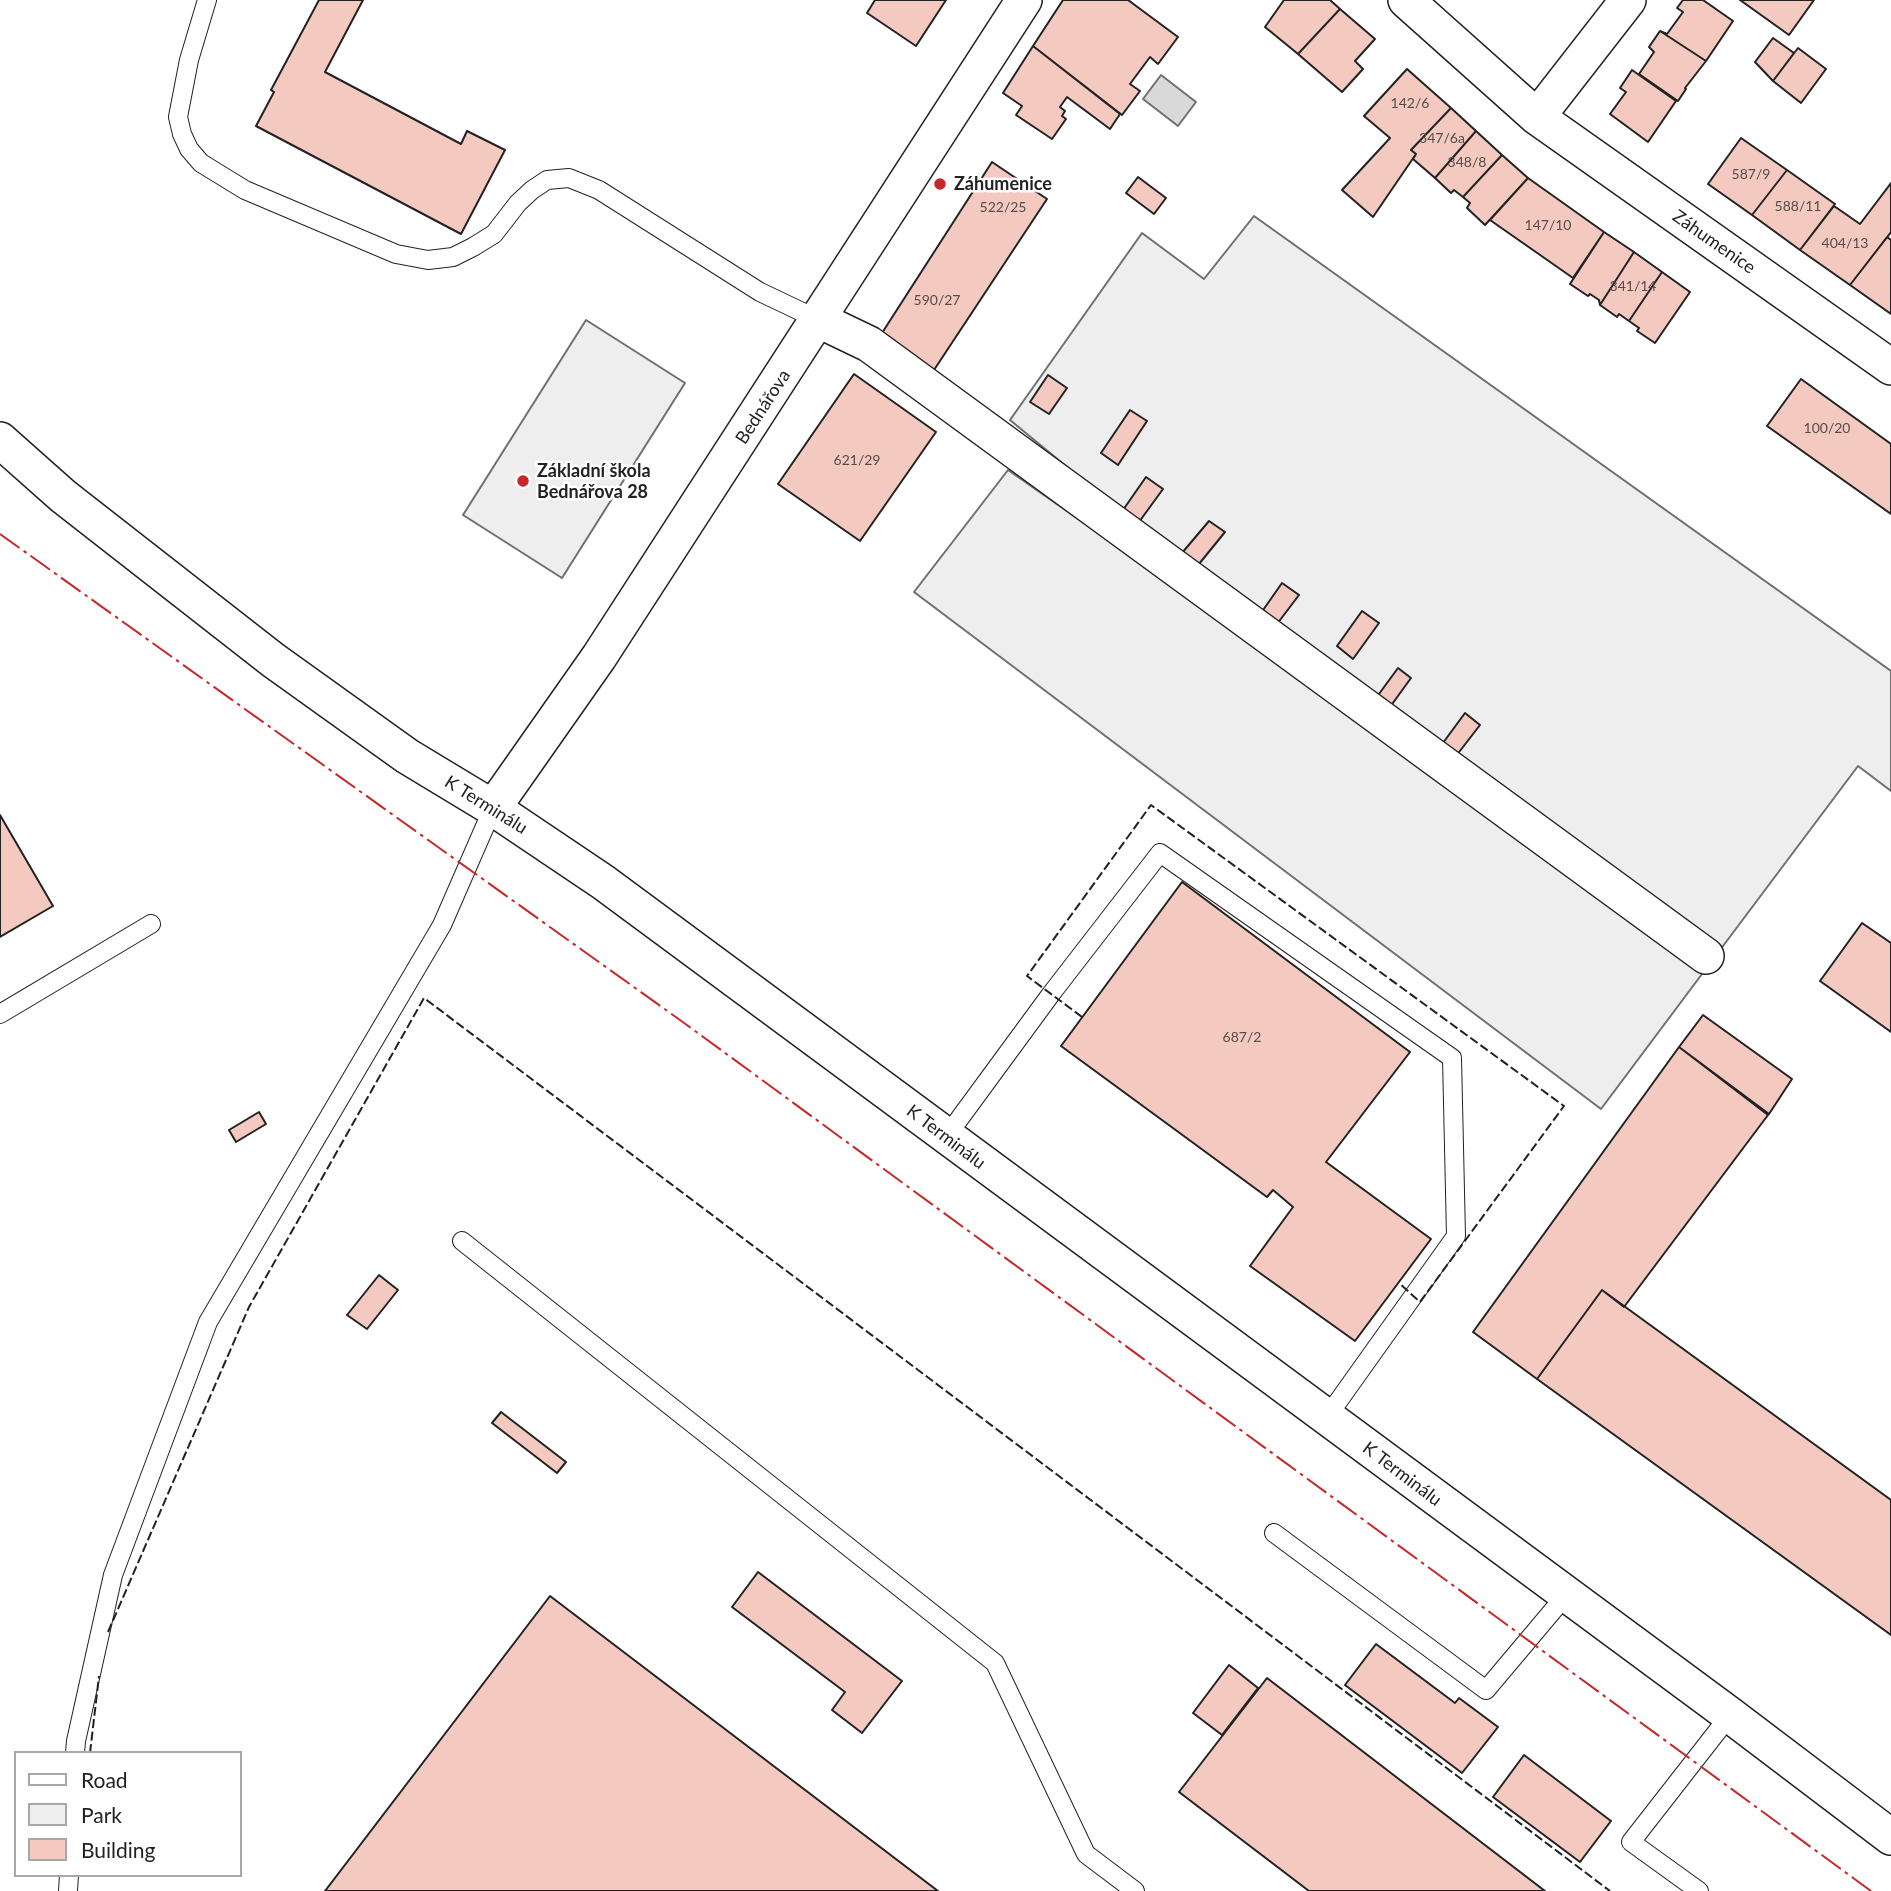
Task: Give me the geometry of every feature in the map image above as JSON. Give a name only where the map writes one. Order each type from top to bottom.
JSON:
[{"type":"street","name":"Bednářova","points":[[493,808],[592,668],[1024,0]]},
{"type":"street","name":"Záhumenice","points":[[1406,0],[1537,117],[1891,367]]},
{"type":"street","points":[[1537,117],[1628,0]]},
{"type":"street","points":[[819,320],[869,344],[1706,956]]},
{"type":"street","name":"K Terminálu","points":[[0,440],[62,496],[273,660],[407,756],[493,808],[603,882],[1730,1715],[1891,1837]]},
{"type":"lane","points":[[207,0],[189,60],[178,117],[182,134],[201,163],[245,190],[396,254],[428,260],[453,257],[473,247],[494,234],[532,190],[547,180],[569,178],[599,190],[760,292],[819,320]]},
{"type":"lane","points":[[75,1751],[113,1575],[208,1322],[442,925],[493,808]]},
{"type":"lane","points":[[946,1138],[1051,994],[1160,853],[1451,1058],[1456,1236],[1326,1418]]},
{"type":"lane","points":[[0,1014],[150,924]]},
{"type":"lane","points":[[462,1241],[995,1662],[1086,1854],[1135,1891]]},
{"type":"lane","points":[[1274,1532],[1486,1690],[1566,1595]]},
{"type":"lane","points":[[1699,1891],[1631,1842],[1730,1715]]},
{"type":"green space","points":[[1254,216],[1891,671],[1891,791],[1858,766],[1717,954],[1146,532],[1010,420],[1142,233],[1204,279]]},
{"type":"green space","points":[[586,320],[685,383],[562,578],[463,515]]},
{"type":"green space","points":[[1008,470],[1120,548],[1702,974],[1601,1109],[914,592]]},
{"type":"shaded area","points":[[1161,75],[1196,102],[1178,126],[1143,99]]},
{"type":"building","points":[[319,0],[363,0],[325,72],[461,144],[467,131],[505,150],[461,234],[256,126],[274,92],[271,90]]},
{"type":"building","points":[[875,0],[946,0],[916,46],[867,13]]},
{"type":"building","points":[[1063,0],[1128,0],[1178,37],[1158,64],[1150,57],[1130,84],[1140,91],[1122,115],[1033,46]]},
{"type":"building","points":[[1284,0],[1330,0],[1340,9],[1298,54],[1265,27]]},
{"type":"building","points":[[1683,0],[1703,0],[1733,21],[1706,61],[1660,31],[1667,34],[1683,12],[1677,8]]},
{"type":"building","points":[[1740,0],[1814,0],[1789,35]]},
{"type":"building","points":[[1340,9],[1375,39],[1355,61],[1363,69],[1342,92],[1298,54]]},
{"type":"building","points":[[1660,31],[1706,61],[1678,101],[1639,74],[1654,52],[1649,47]]},
{"type":"building","points":[[1773,38],[1794,53],[1773,81],[1755,62]]},
{"type":"building","points":[[1033,46],[1120,114],[1110,129],[1067,97],[1060,107],[1065,111],[1062,116],[1066,119],[1052,139],[1016,115],[1022,106],[1003,93]]},
{"type":"building","points":[[1798,48],[1826,69],[1801,103],[1773,81]]},
{"type":"building","points":[[1407,69],[1451,108],[1411,150],[1416,154],[1373,217],[1342,190],[1390,138],[1364,116]]},
{"type":"building","points":[[1632,70],[1676,101],[1648,142],[1610,114],[1626,92],[1620,88]]},
{"type":"building","points":[[1451,108],[1476,131],[1435,178],[1413,159],[1416,154],[1411,150]]},
{"type":"building","points":[[1476,131],[1502,155],[1463,197],[1454,190],[1451,193],[1435,178]]},
{"type":"building","points":[[1741,138],[1787,170],[1752,215],[1708,184]]},
{"type":"building","points":[[1502,155],[1528,178],[1485,225],[1467,208],[1470,203],[1463,197]]},
{"type":"building","points":[[992,162],[1047,199],[934,370],[882,333]]},
{"type":"building","points":[[1787,170],[1835,204],[1800,250],[1752,215]]},
{"type":"building","points":[[1138,177],[1166,198],[1154,214],[1126,193]]},
{"type":"building","points":[[1528,178],[1604,232],[1573,278],[1490,220]]},
{"type":"building","points":[[1891,183],[1891,232],[1850,285],[1800,250],[1834,206],[1860,224]]},
{"type":"building","points":[[1604,232],[1634,252],[1600,305],[1599,300],[1570,284]]},
{"type":"building","points":[[1887,237],[1891,240],[1891,314],[1850,285]]},
{"type":"building","points":[[1634,252],[1662,272],[1629,321],[1619,314],[1617,317],[1600,305]]},
{"type":"building","points":[[1662,272],[1690,292],[1655,343],[1637,331],[1639,328],[1629,321]]},
{"type":"building","points":[[854,374],[936,432],[860,541],[778,484]]},
{"type":"building","points":[[1048,375],[1067,388],[1049,414],[1030,402]]},
{"type":"building","points":[[1801,379],[1891,444],[1891,514],[1767,426]]},
{"type":"building","points":[[1130,410],[1147,421],[1118,465],[1101,453]]},
{"type":"building","points":[[1146,477],[1163,489],[1139,522],[1123,510]]},
{"type":"building","points":[[1209,521],[1225,532],[1199,564],[1182,553]]},
{"type":"building","points":[[1282,583],[1299,595],[1277,624],[1261,613]]},
{"type":"building","points":[[1362,611],[1379,623],[1353,659],[1337,646]]},
{"type":"building","points":[[1398,668],[1411,678],[1390,707],[1376,698]]},
{"type":"building","points":[[1465,713],[1480,725],[1456,756],[1440,747]]},
{"type":"building","points":[[0,815],[53,906],[0,937]]},
{"type":"building","points":[[1182,882],[1410,1052],[1326,1162],[1431,1239],[1355,1341],[1250,1266],[1293,1207],[1273,1190],[1267,1197],[1061,1046]]},
{"type":"building","points":[[1862,923],[1891,943],[1891,1032],[1820,981]]},
{"type":"building","points":[[1703,1015],[1792,1079],[1769,1114],[1679,1047]]},
{"type":"building","points":[[1679,1047],[1768,1115],[1624,1307],[1602,1290],[1537,1379],[1473,1332]]},
{"type":"building","points":[[259,1112],[266,1124],[236,1142],[229,1130]]},
{"type":"building","points":[[379,1275],[398,1290],[367,1329],[347,1315]]},
{"type":"building","points":[[1602,1290],[1891,1500],[1891,1635],[1537,1379]]},
{"type":"building","points":[[501,1412],[566,1462],[557,1473],[492,1423]]},
{"type":"building","points":[[758,1572],[902,1681],[862,1733],[832,1710],[845,1692],[732,1607]]},
{"type":"building","points":[[550,1596],[938,1891],[325,1891]]},
{"type":"building","points":[[1376,1644],[1455,1703],[1459,1698],[1498,1727],[1462,1773],[1345,1685]]},
{"type":"building","points":[[1229,1665],[1258,1688],[1222,1735],[1193,1713]]},
{"type":"building","points":[[1267,1678],[1545,1891],[1309,1891],[1179,1792]]},
{"type":"building","points":[[1524,1755],[1611,1821],[1580,1862],[1493,1797]]},
{"type":"fence","points":[[1082,1017],[1027,976],[1151,805],[1564,1106],[1420,1302],[1399,1283]]},
{"type":"fence","points":[[108,1632],[249,1307],[424,998],[1610,1891]]},
{"type":"fence","points":[[90,1751],[99,1676]]},
{"type":"power","points":[[0,534],[680,1020],[1871,1891]]},
{"type":"place","name":"Záhumenice","points":[[940,184]]},
{"type":"place","name":"Základní škola Bednářova 28","points":[[523,481]]}]
